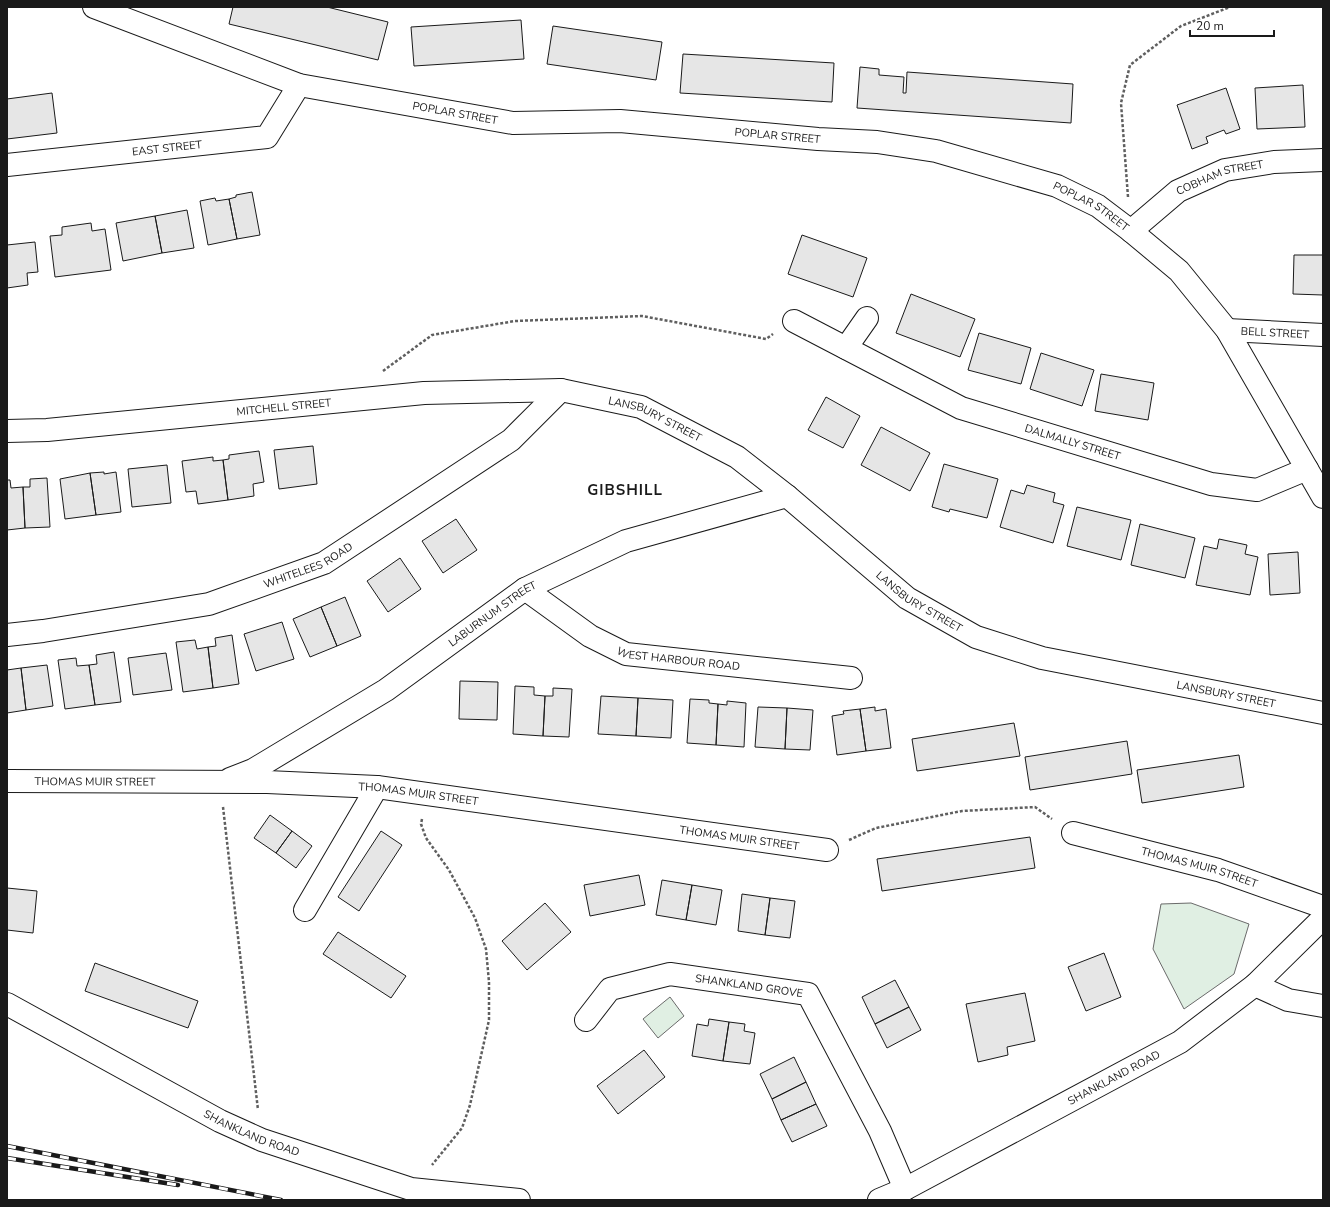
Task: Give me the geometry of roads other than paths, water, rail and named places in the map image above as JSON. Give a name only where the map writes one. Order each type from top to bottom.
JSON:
[{"type":"street","name":"POPLAR STREET","points":[[94,7],[232,58],[298,85],[513,123],[620,121],[794,137],[877,142],[936,151],[1057,186],[1098,206],[1131,231],[1179,272],[1227,330],[1323,497]]},
{"type":"street","name":"EAST STREET","points":[[7,165],[267,137],[298,85]]},
{"type":"street","name":"COBHAM STREET","points":[[1131,231],[1178,191],[1225,170],[1274,162],[1323,160]]},
{"type":"street","points":[[846,348],[866,318]]},
{"type":"street","name":"DALMALLY STREET","points":[[794,321],[961,408],[1211,484],[1257,490],[1307,469]]},
{"type":"street","name":"BELL STREET","points":[[1227,330],[1323,335]]},
{"type":"street","name":"MITCHELL STREET","points":[[7,431],[47,430],[424,393],[561,390]]},
{"type":"street","name":"LANSBURY STREET","points":[[561,390],[641,407],[737,457],[787,496],[907,598],[976,637],[1042,658],[1323,713]]},
{"type":"street","name":"WHITELEES ROAD","points":[[7,634],[42,631],[209,604],[324,563],[511,440],[561,390]]},
{"type":"street","name":"LABURNUM STREET","points":[[220,782],[253,770],[386,690],[525,589],[626,541],[787,496]]},
{"type":"street","name":"WEST HARBOUR ROAD","points":[[525,589],[590,636],[626,654],[851,678]]},
{"type":"street","name":"THOMAS MUIR STREET","points":[[7,781],[267,782],[376,787],[827,850]]},
{"type":"street","points":[[304,910],[376,787]]},
{"type":"street","name":"THOMAS MUIR STREET","points":[[1073,833],[1218,870],[1323,907]]},
{"type":"street","name":"SHANKLAND ROAD","points":[[879,1200],[905,1189],[1180,1042],[1254,985],[1323,918]]},
{"type":"street","name":"SHANKLAND GROVE","points":[[586,1020],[610,989],[670,974],[808,994],[880,1131],[905,1189]]},
{"type":"street","points":[[1254,985],[1288,1000],[1323,1006]]},
{"type":"street","name":"SHANKLAND ROAD","points":[[7,1004],[220,1121],[262,1140],[411,1190],[519,1200]]},
{"type":"railway","points":[[7,1146],[281,1200]]},
{"type":"railway","points":[[7,1158],[178,1185]]},
{"type":"district","name":"GIBSHILL","points":[[625,490]]}]
